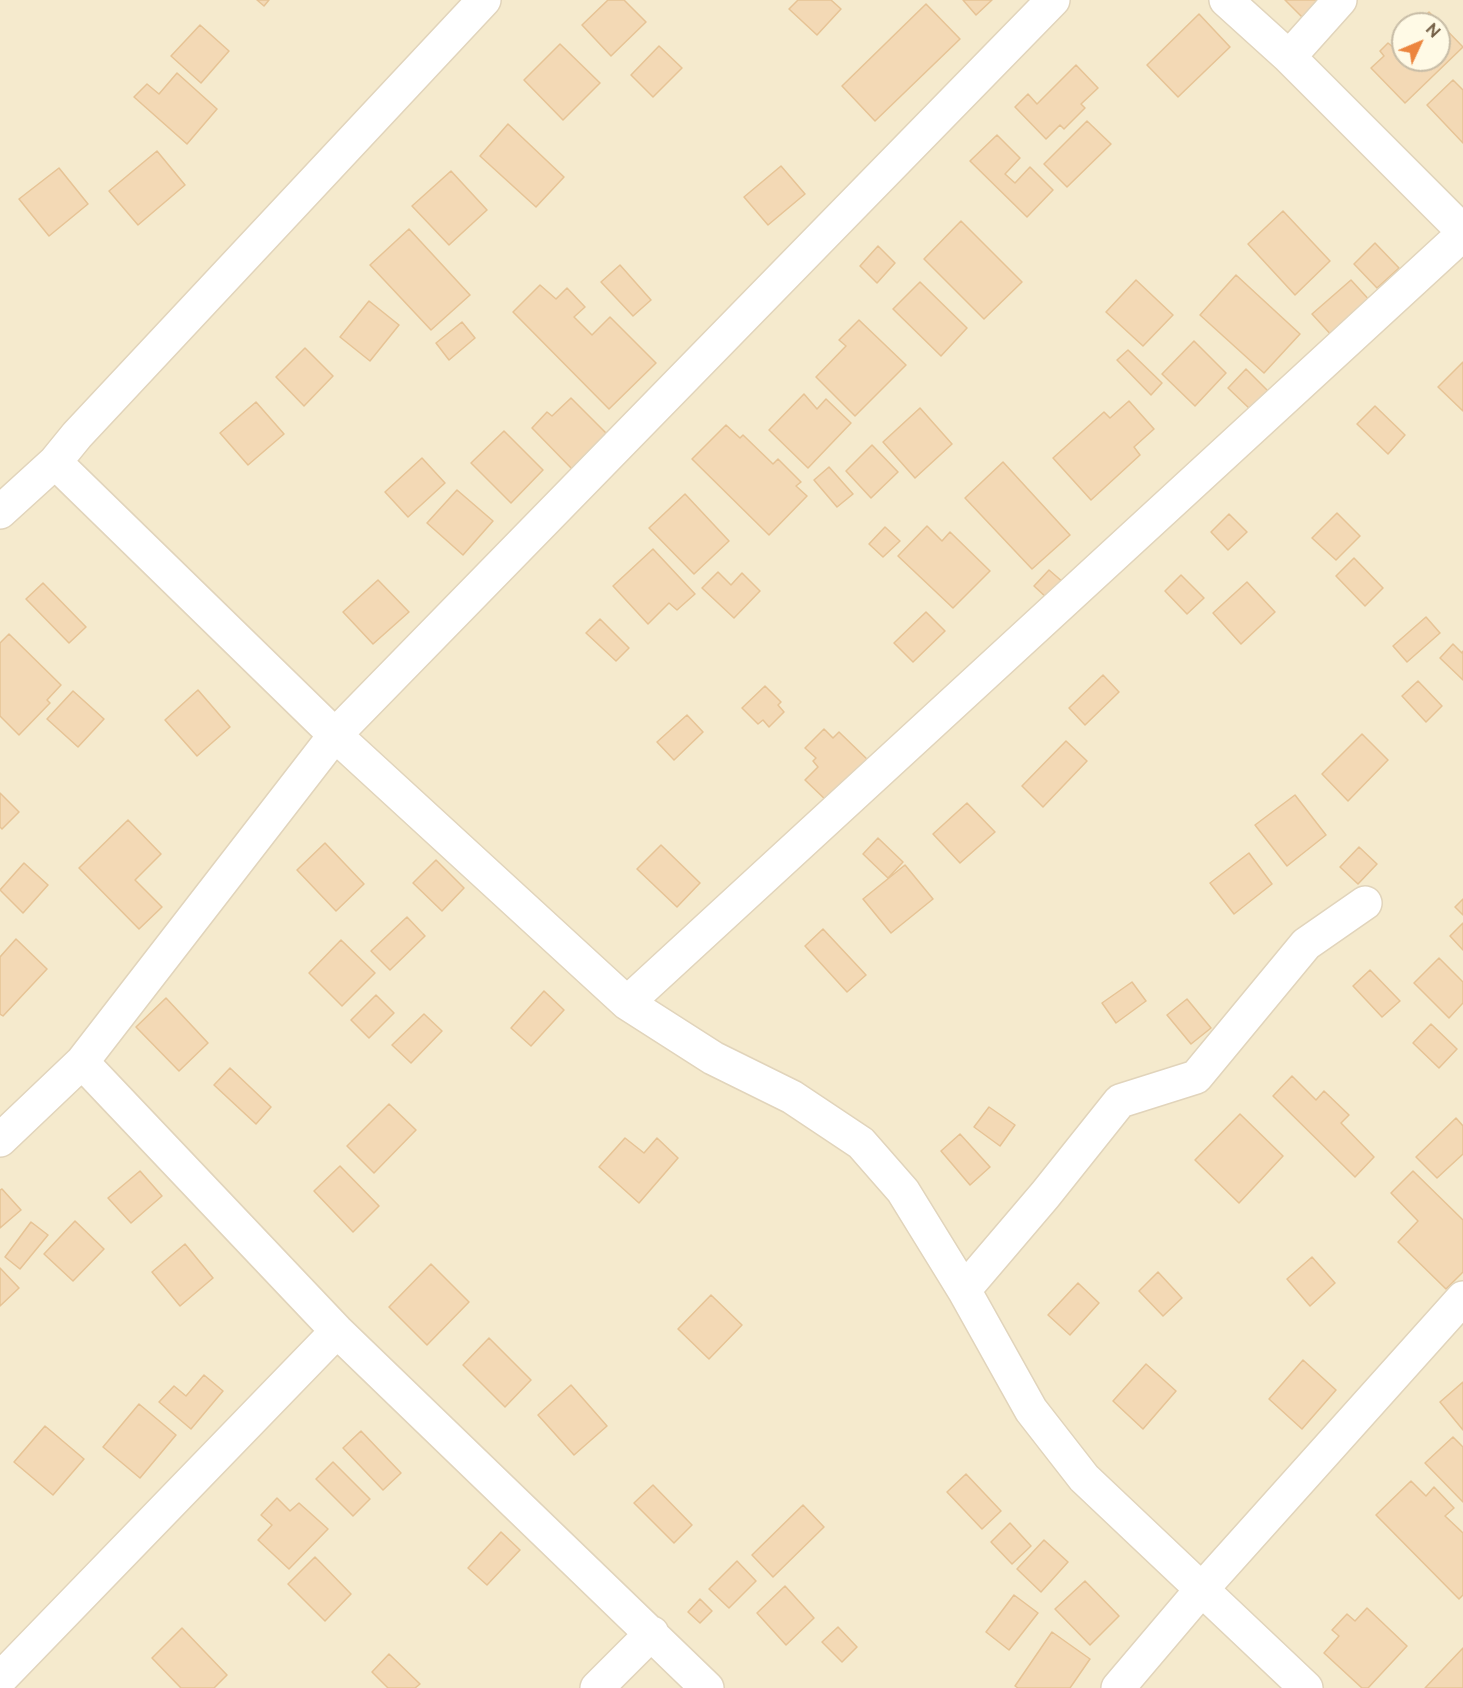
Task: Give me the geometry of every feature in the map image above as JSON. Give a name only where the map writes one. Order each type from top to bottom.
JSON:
[{"type":"street","points":[[0,512],[55,462],[77,435],[484,0]]},
{"type":"street","points":[[0,1140],[82,1062],[335,735],[1053,0]]},
{"type":"street","points":[[627,1003],[1463,232],[1289,57],[1226,0]]},
{"type":"street","points":[[1289,57],[1340,0]]},
{"type":"street","points":[[55,462],[335,735],[627,1003],[713,1058],[792,1096],[861,1143],[903,1191],[964,1290],[1031,1410],[1084,1478],[1306,1688]]},
{"type":"street","points":[[964,1290],[1045,1195],[1120,1101],[1196,1077],[1306,944],[1365,903]]},
{"type":"street","points":[[82,1062],[337,1331],[707,1688]]},
{"type":"street","points":[[1118,1688],[1202,1588],[1463,1298]]},
{"type":"street","points":[[0,1679],[337,1331]]},
{"type":"street","points":[[597,1688],[652,1633]]},
{"type":"shaded area","points":[[0,0],[1463,0],[1463,1688],[0,1688]]},
{"type":"building","points":[[257,0],[269,0],[264,6]]},
{"type":"building","points":[[608,0],[624,0],[646,22],[611,56],[582,25]]},
{"type":"building","points":[[798,0],[831,0],[841,9],[817,35],[789,9]]},
{"type":"building","points":[[963,0],[992,0],[976,15]]},
{"type":"building","points":[[1285,0],[1325,0],[1305,20]]},
{"type":"building","points":[[926,4],[960,39],[875,121],[842,86]]},
{"type":"building","points":[[1199,14],[1230,47],[1178,97],[1147,65]]},
{"type":"building","points":[[200,25],[229,51],[201,83],[171,56]]},
{"type":"building","points":[[1451,35],[1463,47],[1451,59]]},
{"type":"building","points":[[1388,43],[1391,45],[1391,72],[1437,72],[1405,103],[1371,68],[1384,56],[1380,51]]},
{"type":"building","points":[[560,44],[600,83],[563,120],[524,80]]},
{"type":"building","points":[[659,46],[682,68],[653,97],[631,75]]},
{"type":"building","points":[[1076,65],[1098,88],[1081,104],[1085,108],[1064,129],[1060,125],[1046,139],[1015,107],[1028,94],[1037,104]]},
{"type":"building","points":[[177,73],[217,109],[187,144],[134,97],[147,84],[159,94]]},
{"type":"building","points":[[1453,80],[1463,90],[1463,143],[1427,105]]},
{"type":"building","points":[[1087,121],[1111,144],[1067,187],[1044,164]]},
{"type":"building","points":[[508,124],[564,177],[536,207],[480,156]]},
{"type":"building","points":[[997,135],[1020,158],[1005,174],[1015,183],[1030,167],[1053,190],[1027,217],[970,161]]},
{"type":"building","points":[[157,151],[185,185],[138,225],[109,191]]},
{"type":"building","points":[[781,166],[805,194],[768,225],[744,197]]},
{"type":"building","points":[[59,168],[88,204],[49,236],[19,199]]},
{"type":"building","points":[[451,171],[487,210],[449,245],[412,206]]},
{"type":"building","points":[[1283,211],[1330,261],[1295,295],[1248,244]]},
{"type":"building","points":[[961,221],[1022,282],[984,319],[924,259]]},
{"type":"building","points":[[409,229],[470,295],[431,330],[370,265]]},
{"type":"building","points":[[1375,243],[1399,268],[1377,288],[1354,264]]},
{"type":"building","points":[[878,246],[895,263],[877,283],[860,266]]},
{"type":"building","points":[[620,265],[651,300],[633,316],[601,282]]},
{"type":"building","points":[[1236,275],[1300,334],[1264,373],[1200,315]]},
{"type":"building","points":[[1136,280],[1173,315],[1143,346],[1106,312]]},
{"type":"building","points":[[1351,280],[1372,303],[1334,338],[1312,314]]},
{"type":"building","points":[[920,282],[967,328],[941,356],[893,309]]},
{"type":"building","points":[[540,285],[556,299],[567,288],[585,307],[574,317],[592,335],[610,317],[656,363],[609,409],[513,312]]},
{"type":"building","points":[[369,301],[399,325],[370,361],[340,337]]},
{"type":"building","points":[[859,320],[906,365],[855,416],[816,377],[846,346],[839,340]]},
{"type":"building","points":[[462,322],[475,338],[449,360],[436,343]]},
{"type":"building","points":[[1194,341],[1226,373],[1195,406],[1162,374]]},
{"type":"building","points":[[305,348],[333,376],[304,406],[276,377]]},
{"type":"building","points":[[1128,350],[1162,383],[1151,395],[1117,360]]},
{"type":"building","points":[[1463,362],[1463,411],[1438,387]]},
{"type":"building","points":[[1246,369],[1269,392],[1251,410],[1228,388]]},
{"type":"building","points":[[804,394],[817,409],[826,399],[851,423],[808,468],[769,430]]},
{"type":"building","points":[[571,398],[609,436],[574,471],[532,428],[547,412],[552,416]]},
{"type":"building","points":[[1129,401],[1154,429],[1134,447],[1140,455],[1091,500],[1053,458],[1104,412],[1110,418]]},
{"type":"building","points":[[256,402],[284,434],[248,465],[220,433]]},
{"type":"building","points":[[1375,406],[1405,435],[1388,454],[1357,424]]},
{"type":"building","points":[[920,408],[952,444],[915,478],[883,442]]},
{"type":"building","points":[[726,425],[740,438],[743,435],[773,464],[778,459],[801,482],[796,486],[807,496],[769,535],[692,459]]},
{"type":"building","points":[[504,431],[543,470],[511,503],[471,463]]},
{"type":"building","points":[[872,445],[898,472],[871,498],[846,471]]},
{"type":"building","points":[[422,458],[445,483],[408,517],[385,492]]},
{"type":"building","points":[[1003,462],[1070,535],[1032,569],[965,498]]},
{"type":"building","points":[[829,467],[853,494],[837,507],[814,480]]},
{"type":"building","points":[[457,490],[493,521],[463,555],[427,523]]},
{"type":"building","points":[[685,494],[729,541],[694,574],[649,528]]},
{"type":"building","points":[[1337,513],[1360,536],[1336,560],[1312,538]]},
{"type":"building","points":[[1229,514],[1247,532],[1228,550],[1211,532]]},
{"type":"building","points":[[927,526],[942,541],[950,532],[990,571],[953,608],[898,556]]},
{"type":"building","points":[[885,527],[900,541],[883,557],[869,544]]},
{"type":"building","points":[[653,549],[695,594],[677,610],[669,603],[648,624],[613,586]]},
{"type":"building","points":[[1354,558],[1383,588],[1365,606],[1336,576]]},
{"type":"building","points":[[1049,570],[1064,583],[1048,599],[1034,586]]},
{"type":"building","points":[[718,572],[731,585],[742,573],[760,591],[734,618],[702,588]]},
{"type":"building","points":[[1181,575],[1204,598],[1187,614],[1165,591]]},
{"type":"building","points":[[378,580],[409,612],[373,644],[343,612]]},
{"type":"building","points":[[1247,582],[1275,612],[1241,644],[1213,613]]},
{"type":"building","points":[[43,583],[86,627],[69,643],[26,599]]},
{"type":"building","points":[[926,612],[945,631],[913,662],[894,643]]},
{"type":"building","points":[[1426,617],[1440,633],[1407,662],[1393,646]]},
{"type":"building","points":[[600,619],[629,648],[616,661],[586,633]]},
{"type":"building","points":[[9,634],[61,685],[47,700],[50,703],[19,735],[0,716],[0,643]]},
{"type":"building","points":[[1453,644],[1462,653],[1463,651],[1463,680],[1440,658]]},
{"type":"building","points":[[1103,675],[1119,692],[1085,725],[1069,708]]},
{"type":"building","points":[[1418,681],[1442,706],[1426,722],[1402,696]]},
{"type":"building","points":[[765,686],[781,702],[778,705],[784,712],[769,727],[763,720],[758,724],[742,708]]},
{"type":"building","points":[[198,690],[230,727],[197,756],[165,720]]},
{"type":"building","points":[[73,691],[104,719],[78,747],[47,719]]},
{"type":"building","points":[[687,715],[703,732],[674,760],[657,742]]},
{"type":"building","points":[[824,729],[833,738],[839,732],[870,762],[829,803],[805,780],[818,767],[813,761],[816,758],[805,748]]},
{"type":"building","points":[[1362,734],[1388,760],[1348,801],[1322,774]]},
{"type":"building","points":[[1066,741],[1087,761],[1043,807],[1022,786]]},
{"type":"building","points":[[0,793],[19,812],[2,829],[0,827]]},
{"type":"building","points":[[1295,795],[1326,835],[1287,866],[1255,825]]},
{"type":"building","points":[[967,803],[995,832],[960,863],[933,834]]},
{"type":"building","points":[[128,820],[161,854],[135,880],[162,907],[139,929],[79,868]]},
{"type":"building","points":[[878,838],[903,862],[888,878],[863,854]]},
{"type":"building","points":[[325,843],[364,884],[336,911],[297,870]]},
{"type":"building","points":[[661,845],[700,883],[677,907],[637,869]]},
{"type":"building","points":[[1359,847],[1377,864],[1358,884],[1340,867]]},
{"type":"building","points":[[1249,853],[1272,884],[1234,914],[1210,883]]},
{"type":"building","points":[[436,860],[464,888],[442,911],[413,883]]},
{"type":"building","points":[[24,863],[48,885],[23,913],[0,890]]},
{"type":"building","points":[[905,865],[933,899],[891,933],[863,899]]},
{"type":"building","points":[[1463,899],[1463,915],[1455,907]]},
{"type":"building","points":[[407,917],[425,936],[390,970],[371,951]]},
{"type":"building","points":[[1463,923],[1463,950],[1450,936]]},
{"type":"building","points":[[823,929],[866,975],[847,992],[805,946]]},
{"type":"building","points":[[16,939],[47,969],[3,1016],[0,1014],[0,957]]},
{"type":"building","points":[[341,940],[375,973],[342,1006],[309,973]]},
{"type":"building","points":[[1439,958],[1463,982],[1463,1003],[1449,1018],[1414,983]]},
{"type":"building","points":[[1370,970],[1400,1001],[1382,1017],[1353,986]]},
{"type":"building","points":[[1132,982],[1146,1001],[1116,1023],[1102,1003]]},
{"type":"building","points":[[544,991],[564,1010],[531,1046],[511,1028]]},
{"type":"building","points":[[376,995],[394,1013],[369,1038],[351,1020]]},
{"type":"building","points":[[166,998],[208,1043],[179,1071],[136,1027]]},
{"type":"building","points":[[1187,999],[1211,1028],[1191,1044],[1167,1015]]},
{"type":"building","points":[[424,1014],[442,1031],[411,1063],[392,1045]]},
{"type":"building","points":[[1431,1024],[1457,1049],[1439,1068],[1413,1043]]},
{"type":"building","points":[[230,1068],[271,1107],[256,1124],[214,1085]]},
{"type":"building","points":[[1292,1076],[1316,1100],[1324,1091],[1349,1115],[1341,1123],[1374,1157],[1355,1177],[1273,1096]]},
{"type":"building","points":[[389,1104],[416,1130],[374,1173],[347,1146]]},
{"type":"building","points":[[989,1107],[1015,1125],[1000,1146],[974,1127]]},
{"type":"building","points":[[1240,1114],[1283,1156],[1239,1203],[1195,1160]]},
{"type":"building","points":[[1456,1118],[1463,1126],[1463,1154],[1437,1178],[1416,1157]]},
{"type":"building","points":[[960,1134],[990,1167],[970,1185],[941,1151]]},
{"type":"building","points":[[625,1138],[644,1153],[657,1138],[678,1158],[639,1203],[599,1167]]},
{"type":"building","points":[[340,1166],[379,1206],[353,1232],[314,1191]]},
{"type":"building","points":[[140,1171],[162,1196],[131,1223],[108,1198]]},
{"type":"building","points":[[1413,1171],[1463,1220],[1463,1272],[1446,1289],[1398,1242],[1418,1221],[1391,1193]]},
{"type":"building","points":[[2,1189],[21,1210],[0,1228],[0,1190]]},
{"type":"building","points":[[75,1221],[104,1249],[73,1281],[44,1254]]},
{"type":"building","points":[[31,1222],[48,1235],[20,1269],[5,1257]]},
{"type":"building","points":[[185,1244],[213,1278],[180,1306],[152,1272]]},
{"type":"building","points":[[1312,1257],[1335,1283],[1310,1306],[1287,1279]]},
{"type":"building","points":[[431,1264],[469,1302],[427,1345],[389,1307]]},
{"type":"building","points":[[0,1268],[19,1288],[0,1306]]},
{"type":"building","points":[[1158,1272],[1182,1298],[1163,1316],[1139,1291]]},
{"type":"building","points":[[1078,1283],[1099,1303],[1070,1335],[1048,1315]]},
{"type":"building","points":[[711,1295],[742,1325],[709,1359],[678,1329]]},
{"type":"building","points":[[489,1338],[531,1380],[505,1407],[463,1365]]},
{"type":"building","points":[[1303,1360],[1336,1390],[1302,1429],[1269,1399]]},
{"type":"building","points":[[1146,1364],[1176,1391],[1143,1429],[1113,1401]]},
{"type":"building","points":[[204,1375],[223,1391],[191,1429],[159,1402],[174,1386],[186,1396]]},
{"type":"building","points":[[1463,1382],[1463,1430],[1440,1402]]},
{"type":"building","points":[[571,1385],[607,1426],[574,1455],[538,1415]]},
{"type":"building","points":[[139,1404],[176,1435],[140,1478],[103,1447]]},
{"type":"building","points":[[45,1426],[84,1459],[53,1495],[14,1462]]},
{"type":"building","points":[[361,1431],[401,1473],[383,1490],[343,1448]]},
{"type":"building","points":[[1453,1437],[1463,1447],[1463,1502],[1425,1463]]},
{"type":"building","points":[[333,1462],[370,1499],[353,1516],[316,1479]]},
{"type":"building","points":[[966,1474],[1001,1511],[982,1529],[947,1492]]},
{"type":"building","points":[[1411,1481],[1426,1496],[1434,1487],[1454,1508],[1445,1516],[1463,1533],[1463,1595],[1459,1599],[1376,1515]]},
{"type":"building","points":[[653,1485],[692,1525],[674,1543],[634,1503]]},
{"type":"building","points":[[277,1498],[290,1511],[299,1503],[328,1529],[289,1569],[258,1540],[272,1525],[261,1515]]},
{"type":"building","points":[[803,1505],[824,1527],[773,1577],[752,1555]]},
{"type":"building","points":[[1010,1523],[1031,1546],[1012,1564],[991,1542]]},
{"type":"building","points":[[501,1532],[520,1550],[487,1585],[468,1568]]},
{"type":"building","points":[[1044,1540],[1068,1562],[1041,1592],[1017,1569]]},
{"type":"building","points":[[315,1557],[351,1594],[325,1621],[288,1584]]},
{"type":"building","points":[[737,1561],[756,1581],[729,1608],[709,1589]]},
{"type":"building","points":[[1085,1581],[1119,1616],[1090,1645],[1055,1609]]},
{"type":"building","points":[[785,1586],[814,1618],[786,1645],[757,1613]]},
{"type":"building","points":[[1014,1595],[1038,1613],[1009,1650],[986,1632]]},
{"type":"building","points":[[700,1599],[712,1611],[700,1623],[688,1612]]},
{"type":"building","points":[[1367,1608],[1407,1646],[1368,1688],[1362,1688],[1324,1653],[1339,1636],[1332,1630],[1347,1614],[1355,1621]]},
{"type":"building","points":[[838,1627],[857,1647],[842,1662],[822,1642]]},
{"type":"building","points":[[182,1628],[227,1675],[214,1688],[181,1688],[152,1658]]},
{"type":"building","points":[[1052,1632],[1090,1659],[1070,1688],[1018,1688],[1015,1686]]},
{"type":"building","points":[[1463,1648],[1463,1688],[1425,1688]]},
{"type":"building","points":[[389,1654],[420,1684],[415,1688],[388,1688],[372,1672]]}]
